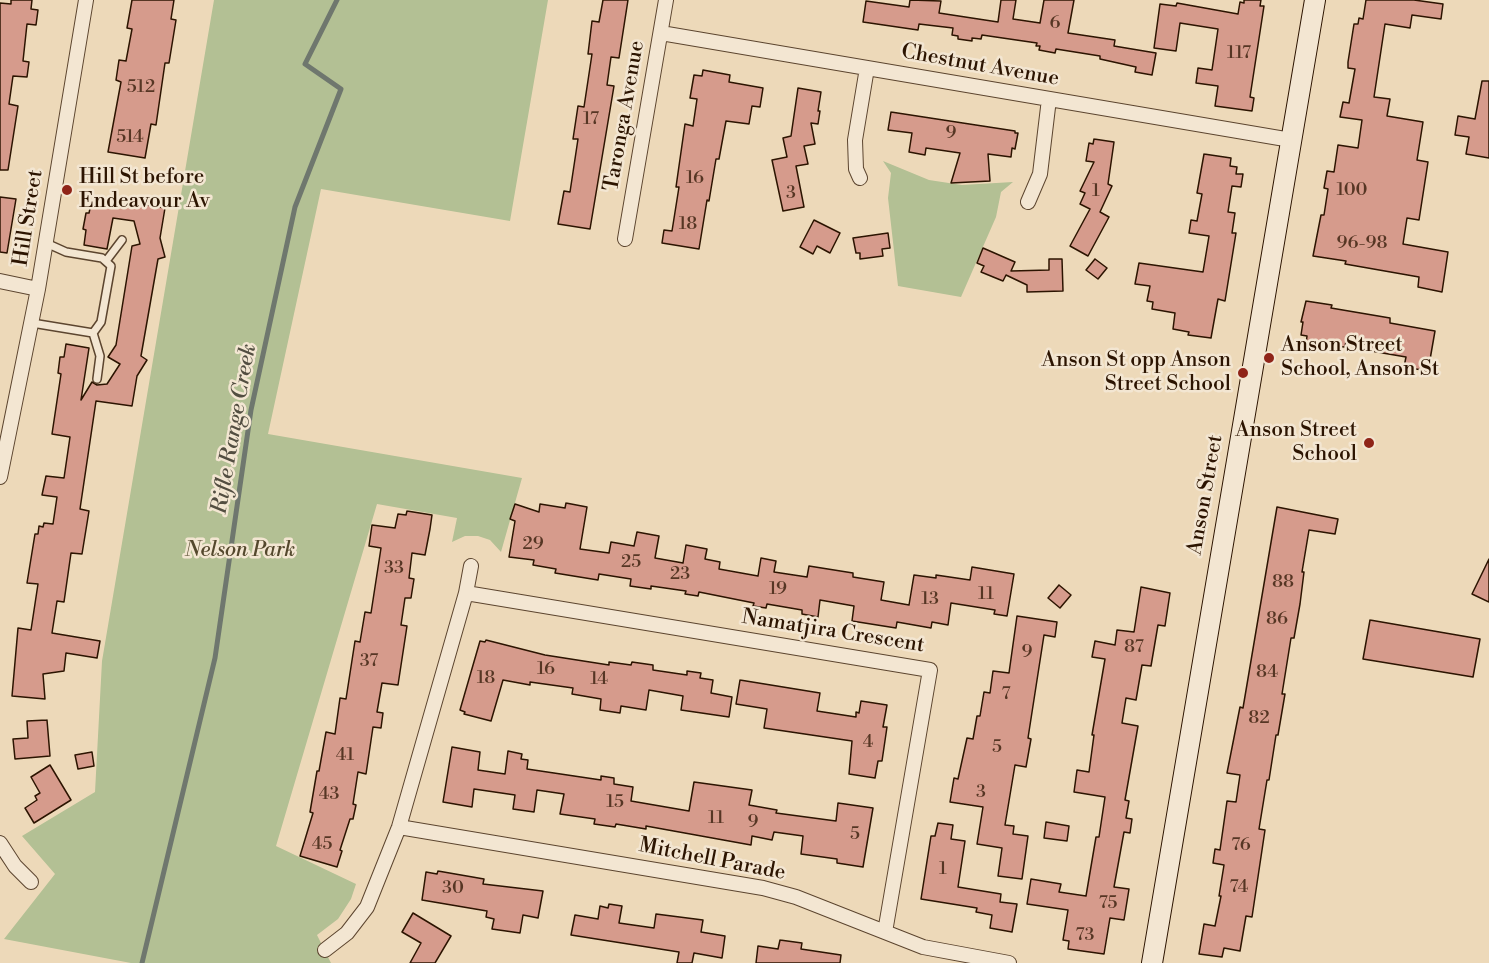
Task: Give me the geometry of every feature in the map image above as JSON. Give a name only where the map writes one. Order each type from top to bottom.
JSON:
[{"type":"street","name":"Hill Street","points":[[0,477],[32,323],[86,0]]},
{"type":"street","name":"Taronga Avenue","points":[[625,239],[666,0]]},
{"type":"street","name":"Anson Street","points":[[1152,963],[1315,0]]},
{"type":"street","name":"Chestnut Avenue","points":[[661,33],[1292,140]]},
{"type":"street","points":[[860,178],[856,169],[855,140],[867,68]]},
{"type":"street","points":[[1028,202],[1040,174],[1049,99]]},
{"type":"street","points":[[0,281],[38,289]]},
{"type":"street","points":[[325,950],[347,933],[367,907],[399,827],[471,566]]},
{"type":"street","name":"Namatjira Crescent","points":[[465,593],[930,670],[885,932]]},
{"type":"street","name":"Mitchell Parade","points":[[399,827],[763,888],[796,897],[923,947],[1009,963]]},
{"type":"street","points":[[0,843],[15,866],[31,882]]},
{"type":"lane","points":[[106,261],[123,240]]},
{"type":"lane","points":[[46,243],[66,252],[102,258],[111,266],[101,322],[93,333]]},
{"type":"lane","points":[[32,323],[93,333]]},
{"type":"lane","points":[[93,333],[100,356],[97,379]]},
{"type":"green space","name":"Nelson Park","points":[[214,0],[548,0],[510,221],[321,189],[268,434],[522,478],[501,552],[490,540],[478,536],[465,536],[452,542],[457,518],[377,504],[276,846],[356,884],[351,899],[338,919],[317,935],[331,963],[131,963],[4,939],[55,874],[22,836],[95,792],[102,661]]},
{"type":"green space","points":[[883,161],[929,180],[962,185],[1013,182],[1001,192],[996,217],[961,297],[898,286],[888,198],[891,173]]},
{"type":"building","points":[[11,0],[32,0],[31,9],[38,10],[36,25],[27,24],[23,61],[29,62],[27,77],[13,76],[9,104],[18,106],[8,170],[0,170],[0,3],[11,4]]},
{"type":"building","points":[[132,0],[174,0],[171,19],[176,20],[169,63],[165,63],[156,125],[151,124],[145,158],[108,152],[121,82],[116,80],[119,60],[126,61],[132,29],[127,28]]},
{"type":"building","points":[[603,0],[628,0],[619,58],[611,57],[607,85],[614,86],[590,229],[558,224],[564,191],[570,192],[578,139],[573,139],[578,106],[584,107],[592,54],[588,54],[592,21],[599,22]]},
{"type":"building","points":[[910,0],[941,1],[939,13],[998,22],[1001,0],[1016,0],[1013,19],[1040,23],[1044,0],[1074,0],[1068,33],[1115,40],[1114,46],[1156,53],[1152,75],[1135,72],[1136,67],[1100,59],[1100,56],[1056,49],[1055,53],[1039,50],[1040,46],[1036,46],[1037,43],[982,35],[981,39],[972,38],[972,41],[958,39],[958,36],[952,35],[953,28],[919,24],[918,30],[863,22],[866,1],[909,7]]},
{"type":"building","points":[[1244,0],[1261,0],[1260,6],[1264,6],[1250,97],[1254,98],[1252,111],[1215,106],[1218,86],[1196,83],[1198,68],[1212,70],[1218,29],[1180,23],[1176,51],[1154,48],[1160,4],[1176,6],[1177,3],[1238,14],[1240,2],[1244,3]]},
{"type":"building","points":[[1366,0],[1414,0],[1443,4],[1441,19],[1412,15],[1410,28],[1385,24],[1374,97],[1390,99],[1387,116],[1423,122],[1417,160],[1428,162],[1419,220],[1407,218],[1403,244],[1448,252],[1442,292],[1418,287],[1419,277],[1313,256],[1321,215],[1324,215],[1328,189],[1324,188],[1327,171],[1334,172],[1338,145],[1358,148],[1362,120],[1340,117],[1343,102],[1349,103],[1355,69],[1348,68],[1354,24],[1358,24],[1359,18],[1363,19]]},
{"type":"building","points":[[703,70],[730,75],[729,82],[763,88],[760,107],[752,106],[749,124],[726,121],[719,159],[716,159],[709,201],[707,200],[699,249],[662,243],[664,230],[672,231],[685,124],[693,126],[697,99],[690,98],[694,75],[702,76]]},
{"type":"building","points":[[1482,81],[1489,81],[1489,158],[1466,154],[1469,137],[1455,135],[1458,116],[1475,119]]},
{"type":"building","points":[[798,88],[821,92],[818,111],[820,111],[818,124],[811,123],[815,144],[804,146],[808,164],[796,166],[804,207],[783,211],[772,160],[787,157],[783,138],[791,136]]},
{"type":"building","points":[[891,112],[1015,131],[1018,133],[1015,149],[1012,148],[1011,157],[988,154],[990,181],[951,183],[960,153],[926,148],[925,155],[909,152],[912,133],[888,130]]},
{"type":"building","points":[[1094,139],[1114,142],[1108,184],[1112,186],[1100,212],[1109,217],[1088,256],[1070,246],[1090,209],[1080,204],[1085,193],[1080,191],[1094,162],[1086,161],[1089,143],[1093,144]]},
{"type":"building","points":[[1204,154],[1231,158],[1230,166],[1237,167],[1236,174],[1243,174],[1241,187],[1232,186],[1228,212],[1235,213],[1232,233],[1236,233],[1225,301],[1218,299],[1211,338],[1188,335],[1189,332],[1173,329],[1175,313],[1152,309],[1153,302],[1147,301],[1150,286],[1135,284],[1139,263],[1203,272],[1209,236],[1189,233],[1191,220],[1197,221],[1202,194],[1197,193]]},
{"type":"building","points":[[0,197],[16,199],[7,253],[0,252]]},
{"type":"building","points":[[92,200],[121,205],[121,201],[165,208],[160,238],[165,257],[158,259],[141,356],[147,360],[137,376],[132,406],[96,401],[80,509],[89,511],[82,554],[71,553],[64,602],[57,601],[52,633],[100,641],[97,658],[66,653],[64,671],[43,674],[45,699],[12,696],[18,628],[31,630],[38,584],[27,583],[35,534],[38,534],[39,526],[43,527],[44,523],[53,524],[57,497],[42,495],[46,476],[64,478],[70,437],[52,434],[61,374],[58,373],[60,357],[64,357],[66,344],[89,348],[81,400],[92,382],[97,385],[107,384],[120,364],[108,357],[116,345],[132,246],[140,244],[134,221],[113,218],[107,249],[84,245],[86,230],[83,229],[86,213],[89,213]]},
{"type":"building","points":[[814,220],[840,233],[830,253],[817,246],[813,254],[800,247]]},
{"type":"building","points":[[888,233],[890,248],[882,249],[883,256],[860,259],[860,253],[856,253],[853,238]]},
{"type":"building","points":[[983,248],[1015,262],[1011,271],[1049,270],[1049,259],[1062,259],[1063,291],[1027,292],[1027,285],[1006,275],[1003,281],[981,272],[984,266],[977,263]]},
{"type":"building","points":[[1095,259],[1107,268],[1098,279],[1086,270]]},
{"type":"building","points":[[1306,301],[1332,305],[1331,308],[1390,318],[1390,323],[1435,331],[1428,371],[1404,367],[1406,357],[1371,351],[1372,345],[1346,341],[1345,347],[1306,344],[1307,336],[1301,335],[1303,322],[1301,322]]},
{"type":"building","points":[[566,503],[587,507],[580,549],[609,553],[611,542],[634,546],[637,532],[659,536],[655,558],[683,563],[686,545],[707,549],[705,559],[720,562],[719,569],[758,576],[761,558],[776,561],[774,572],[807,577],[809,566],[853,573],[853,577],[884,582],[881,600],[909,605],[914,575],[936,578],[936,575],[970,580],[972,567],[1014,574],[1007,616],[994,614],[995,610],[951,603],[948,625],[932,622],[931,628],[897,622],[896,628],[852,621],[854,606],[820,600],[818,617],[802,614],[802,610],[767,604],[766,608],[753,606],[754,603],[699,592],[698,596],[685,594],[686,591],[651,586],[651,589],[630,586],[631,579],[599,574],[598,580],[555,573],[556,569],[533,565],[534,560],[509,557],[515,521],[510,519],[515,504],[539,512],[540,504],[565,508]]},
{"type":"building","points":[[1277,507],[1338,519],[1335,534],[1309,530],[1302,572],[1304,572],[1300,604],[1294,638],[1291,638],[1282,694],[1285,694],[1259,829],[1265,830],[1252,917],[1246,916],[1240,951],[1224,948],[1222,957],[1199,954],[1204,924],[1215,926],[1221,896],[1219,896],[1224,865],[1213,863],[1215,849],[1220,850],[1227,801],[1236,802],[1240,775],[1227,773],[1240,707],[1243,708]]},
{"type":"building","points":[[407,511],[432,515],[425,555],[412,553],[409,578],[414,579],[411,598],[405,598],[401,625],[407,626],[398,685],[382,683],[377,712],[383,713],[381,728],[373,727],[366,774],[358,772],[353,819],[350,819],[337,867],[300,856],[313,813],[310,812],[326,732],[335,734],[340,698],[346,699],[355,641],[360,642],[365,612],[371,613],[381,548],[369,546],[372,525],[395,528],[398,514],[406,515]]},
{"type":"building","points":[[1489,559],[1489,602],[1472,594]]},
{"type":"building","points":[[1059,585],[1071,595],[1060,608],[1048,598]]},
{"type":"building","points":[[1141,587],[1170,593],[1165,626],[1158,625],[1151,666],[1142,665],[1136,700],[1126,698],[1122,723],[1138,726],[1125,800],[1129,801],[1126,818],[1132,819],[1130,833],[1124,832],[1114,887],[1129,889],[1124,920],[1110,918],[1104,954],[1068,949],[1069,941],[1063,940],[1068,910],[1027,904],[1031,879],[1061,884],[1059,892],[1086,896],[1105,797],[1074,792],[1077,770],[1089,772],[1094,735],[1092,735],[1105,659],[1092,657],[1095,641],[1115,645],[1117,630],[1134,632]]},
{"type":"building","points":[[1017,616],[1057,622],[1055,637],[1044,635],[1028,738],[1031,739],[1026,767],[1015,765],[1005,825],[1014,826],[1013,834],[1028,836],[1022,879],[998,876],[1002,848],[977,844],[983,807],[950,802],[954,778],[958,779],[967,738],[973,739],[984,692],[990,693],[993,671],[1009,673]]},
{"type":"building","points":[[1370,620],[1480,639],[1473,677],[1363,659]]},
{"type":"building","points":[[486,640],[545,655],[609,665],[609,662],[631,665],[632,662],[653,665],[653,670],[687,675],[687,671],[701,673],[700,678],[713,680],[711,693],[732,697],[729,717],[681,710],[683,696],[649,690],[646,710],[621,706],[620,713],[600,710],[601,699],[572,694],[573,688],[530,682],[530,685],[503,680],[491,721],[464,714],[465,712],[460,710],[480,641],[485,642]]},
{"type":"building","points":[[740,680],[820,693],[817,711],[856,717],[861,701],[887,705],[883,727],[887,727],[882,761],[878,761],[875,778],[849,774],[852,741],[764,728],[767,709],[736,704]]},
{"type":"building","points":[[47,720],[50,756],[15,759],[13,739],[28,738],[27,721]]},
{"type":"building","points":[[452,747],[480,752],[478,770],[505,774],[508,751],[522,754],[521,759],[528,760],[527,769],[601,780],[601,776],[614,778],[614,784],[633,787],[631,801],[689,811],[694,782],[752,790],[749,805],[777,810],[776,813],[836,821],[838,803],[873,808],[863,867],[837,863],[837,859],[801,854],[803,836],[774,832],[772,840],[752,836],[751,845],[646,826],[646,829],[616,824],[615,827],[594,824],[595,819],[560,814],[564,794],[537,790],[534,812],[513,809],[515,795],[474,789],[472,807],[443,802]]},
{"type":"building","points":[[92,752],[94,766],[78,769],[75,755]]},
{"type":"building","points":[[50,765],[71,800],[34,823],[25,808],[37,800],[35,796],[40,793],[31,777]]},
{"type":"building","points":[[1046,822],[1069,826],[1067,841],[1044,838]]},
{"type":"building","points":[[938,823],[953,825],[951,839],[965,841],[958,887],[1001,894],[1000,902],[1017,904],[1012,932],[990,928],[992,915],[976,912],[977,908],[921,899],[931,836],[935,836]]},
{"type":"building","points":[[438,871],[484,879],[483,884],[543,891],[538,918],[523,915],[520,933],[492,929],[494,919],[486,917],[487,911],[422,900],[426,872],[437,874]]},
{"type":"building","points":[[609,904],[622,906],[619,923],[654,928],[656,914],[703,920],[701,932],[725,936],[722,958],[694,953],[692,963],[677,963],[679,952],[571,935],[575,915],[598,919],[600,906],[608,908]]},
{"type":"building","points":[[413,913],[451,936],[435,963],[410,963],[421,943],[402,932]]},
{"type":"building","points":[[780,940],[802,943],[801,949],[841,955],[840,963],[756,963],[758,946],[778,949]]},
{"type":"waterway","name":"Rifle Range Creek","points":[[142,963],[215,658],[251,410],[295,207],[341,89],[305,64],[337,0]]},
{"type":"place","name":"Hill St before Endeavour Av","points":[[67,190]]},
{"type":"place","name":"Anson Street School, Anson St","points":[[1269,358]]},
{"type":"place","name":"Anson St opp Anson Street School","points":[[1243,373]]},
{"type":"place","name":"Anson Street School","points":[[1369,443]]}]
